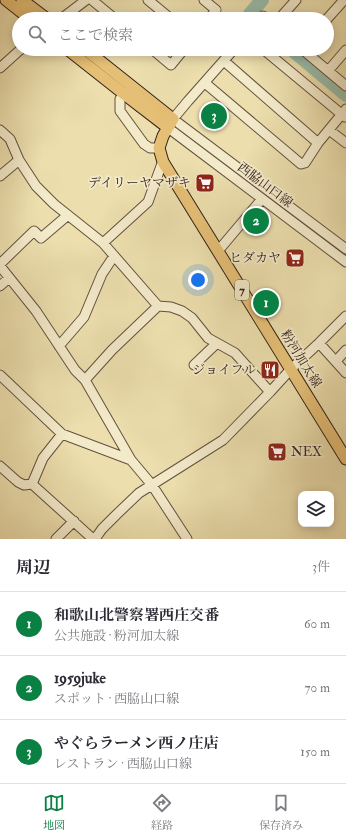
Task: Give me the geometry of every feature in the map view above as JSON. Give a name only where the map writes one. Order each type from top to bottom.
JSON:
[{"type":"main road","points":[[6,0],[21,12]]},
{"type":"main road","points":[[22,0],[37,12]]},
{"type":"main road","points":[[76,56],[124,94],[170,123]]},
{"type":"main road","points":[[92,56],[170,123]]},
{"type":"main road","points":[[158,148],[162,136],[170,123]]},
{"type":"main road","name":"粉河加太線","points":[[158,148],[163,162],[346,459]]},
{"type":"street","points":[[70,12],[86,0]]},
{"type":"street","points":[[92,0],[107,12]]},
{"type":"street","points":[[148,0],[163,12]]},
{"type":"street","points":[[204,0],[216,10],[214,12]]},
{"type":"street","points":[[285,12],[296,0]]},
{"type":"street","points":[[333,12],[344,0]]},
{"type":"street","points":[[328,71],[346,50]]},
{"type":"street","points":[[0,68],[13,56]]},
{"type":"street","points":[[160,56],[171,65],[178,56]]},
{"type":"street","points":[[170,123],[228,56]]},
{"type":"street","points":[[205,83],[301,164],[305,163],[329,130],[344,114],[272,56]]},
{"type":"street","points":[[310,56],[346,86]]},
{"type":"street","points":[[224,61],[318,144]]},
{"type":"street","points":[[124,94],[120,99],[120,111],[144,144],[150,148],[158,148]]},
{"type":"street","name":"西脇山口線","points":[[170,123],[262,199],[346,262]]},
{"type":"street","name":"西脇山口線","points":[[170,123],[346,249]]},
{"type":"street","points":[[0,130],[10,139],[19,160],[36,186],[54,204],[103,243],[158,306],[182,310],[192,318],[208,338],[235,353],[270,392]]},
{"type":"street","points":[[329,130],[346,143]]},
{"type":"street","points":[[0,176],[19,160]]},
{"type":"street","points":[[103,243],[148,202],[163,162]]},
{"type":"street","points":[[218,251],[262,199]]},
{"type":"street","points":[[68,215],[41,238],[34,231],[0,265],[36,311],[75,370],[85,380],[131,460],[152,485],[187,539]]},
{"type":"street","points":[[59,346],[84,318],[102,274],[114,256]]},
{"type":"street","points":[[0,286],[9,278]]},
{"type":"street","points":[[85,380],[112,350],[158,306]]},
{"type":"street","points":[[0,466],[18,482],[24,485],[32,484],[94,539],[102,529],[139,493],[223,440],[291,369],[346,316]]},
{"type":"street","points":[[194,365],[217,343]]},
{"type":"street","points":[[319,343],[346,373]]},
{"type":"street","points":[[336,361],[346,350]]},
{"type":"street","points":[[0,375],[62,434],[131,460]]},
{"type":"street","points":[[32,484],[43,458],[62,434]]},
{"type":"street","points":[[56,539],[74,520]]},
{"type":"waterway","points":[[252,12],[262,0]]},
{"type":"waterway","points":[[299,56],[346,95]]},
{"type":"place","name":"やぐらラーメン西ノ庄店","points":[[214,116]]},
{"type":"place","name":"デイリーヤマザキ","points":[[205,183]]},
{"type":"place","name":"1959juke","points":[[256,221]]},
{"type":"place","name":"ヒダカヤ","points":[[295,258]]},
{"type":"place","name":"和歌山北警察署西庄交番","points":[[266,303]]},
{"type":"place","name":"ジョイフル","points":[[270,370]]},
{"type":"place","name":"NEX","points":[[277,452]]}]
